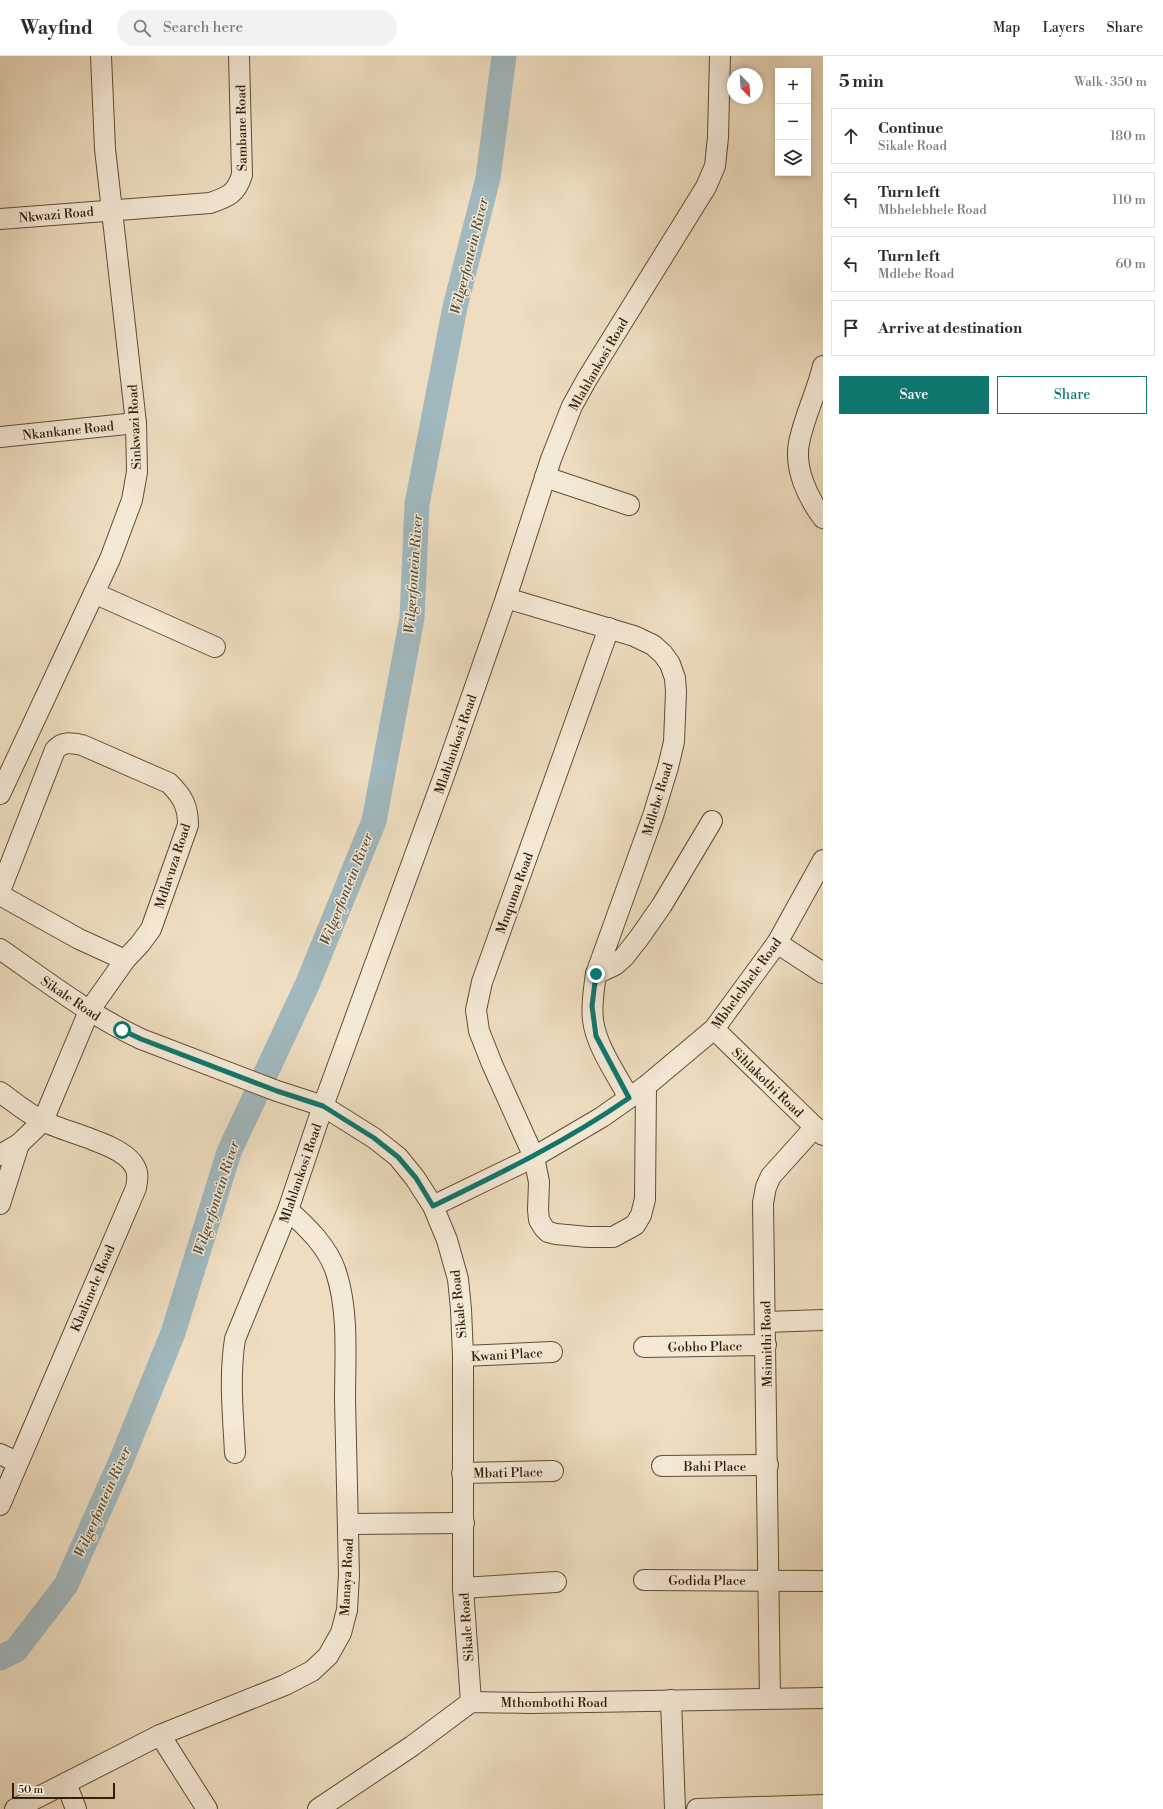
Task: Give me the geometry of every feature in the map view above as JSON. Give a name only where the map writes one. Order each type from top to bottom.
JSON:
[{"type":"street","name":"Sinkwazi Road","points":[[0,794],[6,763],[110,559],[132,500],[137,472],[136,422],[105,149],[101,56]]},
{"type":"street","name":"Sambane Road","points":[[112,209],[210,203],[231,194],[238,186],[242,175],[239,56]]},
{"type":"street","name":"Mlahlankosi Road","points":[[235,1452],[231,1395],[232,1358],[235,1339],[288,1210],[323,1106],[445,773],[506,598],[545,477],[576,399],[706,187],[715,166],[720,56]]},
{"type":"street","name":"Nkwazi Road","points":[[0,219],[112,209]]},
{"type":"street","points":[[823,366],[799,444],[799,461],[802,478],[823,518]]},
{"type":"street","name":"Nkankane Road","points":[[0,437],[136,422]]},
{"type":"street","points":[[545,477],[628,505]]},
{"type":"street","points":[[94,593],[215,647]]},
{"type":"street","name":"Mdlebe Road","points":[[506,598],[634,636],[653,645],[663,654],[670,664],[675,678],[674,742],[668,767],[650,823],[596,974],[592,1006],[596,1036],[629,1098]]},
{"type":"street","name":"Mnquma Road","points":[[534,1157],[492,1064],[480,1030],[476,1010],[482,982],[609,628]]},
{"type":"street","name":"Mdlavuza Road","points":[[0,891],[55,750],[59,746],[71,743],[82,746],[169,783],[184,800],[188,812],[188,825],[151,929],[140,944],[125,960],[89,1011],[43,1121],[19,1144],[0,1155]]},
{"type":"street","points":[[596,974],[615,965],[624,957],[639,938],[662,905],[712,821]]},
{"type":"street","name":"Mbhelebhele Road","points":[[433,1206],[534,1157],[570,1136],[646,1086],[714,1029],[777,943],[823,860]]},
{"type":"street","points":[[0,895],[79,940],[125,960]]},
{"type":"street","points":[[777,943],[823,973]]},
{"type":"street","name":"Sikale Road","points":[[0,949],[89,1011],[141,1039],[277,1091],[323,1106],[374,1138],[398,1157],[416,1178],[433,1206],[447,1240],[458,1279],[463,1356],[463,1588],[471,1702]]},
{"type":"street","name":"Sihlakothi Road","points":[[714,1029],[819,1131]]},
{"type":"street","points":[[534,1157],[539,1182],[539,1220],[548,1232],[588,1237],[613,1237],[624,1232],[635,1225],[641,1216],[645,1198],[646,1086]]},
{"type":"street","name":"Khalimele Road","points":[[0,1092],[43,1121],[109,1146],[132,1162],[138,1175],[136,1188],[9,1458],[0,1505]]},
{"type":"street","name":"Msimithi Road","points":[[770,1698],[766,1322],[763,1203],[766,1187],[781,1164],[819,1131]]},
{"type":"street","points":[[0,1204],[19,1144]]},
{"type":"street","name":"Manaya Road","points":[[15,1809],[160,1735],[285,1685],[312,1671],[328,1656],[341,1634],[347,1610],[348,1524],[345,1333],[341,1293],[336,1271],[327,1254],[310,1232],[288,1210]]},
{"type":"street","points":[[766,1322],[823,1320]]},
{"type":"street","name":"Gobho Place","points":[[644,1347],[766,1345]]},
{"type":"street","name":"Kwani Place","points":[[463,1356],[552,1352]]},
{"type":"street","name":"Bahi Place","points":[[662,1466],[768,1465]]},
{"type":"street","name":"Mbati Place","points":[[462,1473],[553,1471]]},
{"type":"street","points":[[348,1524],[464,1523]]},
{"type":"street","name":"Godida Place","points":[[644,1580],[823,1581]]},
{"type":"street","points":[[463,1588],[556,1582]]},
{"type":"street","name":"Mthombothi Road","points":[[471,1702],[531,1703],[823,1698]]},
{"type":"street","points":[[671,1700],[675,1809]]},
{"type":"street","points":[[318,1809],[412,1746],[471,1702]]},
{"type":"street","points":[[160,1735],[207,1809]]},
{"type":"street","points":[[66,1782],[76,1809]]},
{"type":"street","points":[[697,1809],[778,1808],[823,1805]]},
{"type":"waterway","name":"Wilgerfontein River","points":[[0,1658],[16,1650],[66,1585],[121,1461],[173,1333],[229,1152],[307,985],[374,821],[412,618],[417,504],[455,307],[488,178],[504,56]]},
{"type":"route","points":[[122,1030],[141,1039],[277,1091],[323,1106],[374,1138],[398,1157],[416,1178],[433,1206],[534,1157],[602,1117],[629,1098],[596,1036],[592,1006],[596,974]]}]
